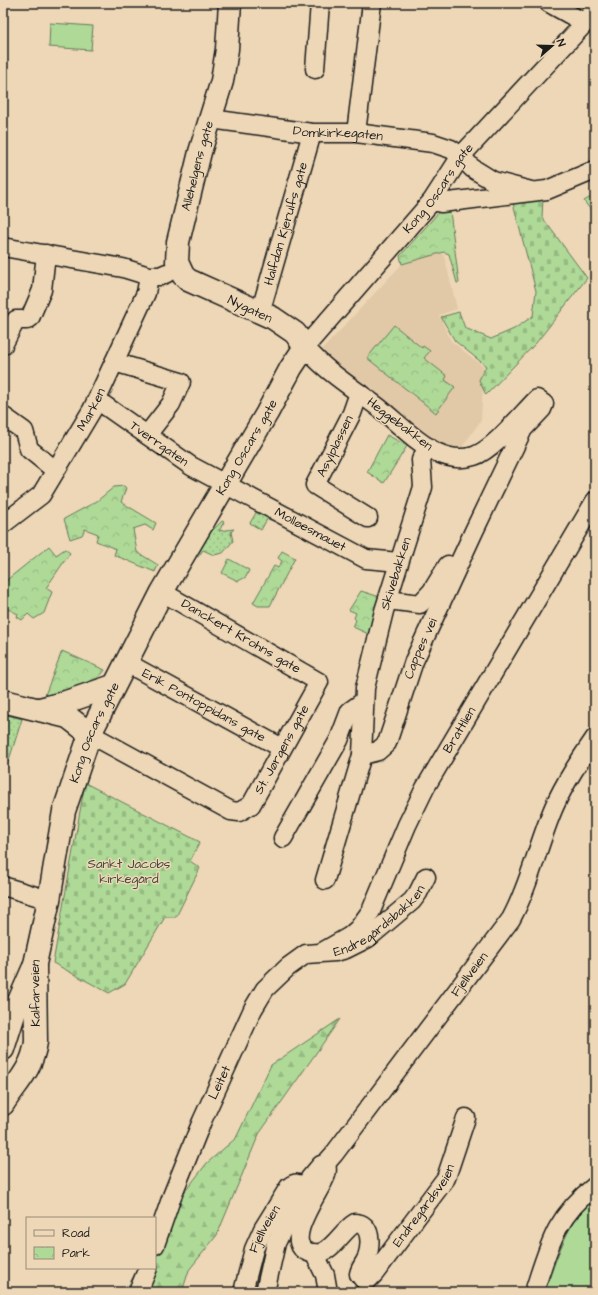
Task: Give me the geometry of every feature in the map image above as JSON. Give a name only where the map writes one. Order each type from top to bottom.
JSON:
[{"type":"main road","name":"Allehelgens gate","points":[[218,3],[227,49]]},
{"type":"main road","name":"Allehelgens gate","points":[[188,280],[183,275],[177,262],[178,242],[200,152],[222,81],[227,49],[230,3]]},
{"type":"main road","name":"Nygaten","points":[[188,280],[289,328],[305,347]]},
{"type":"main road","name":"Kong Oscars gate","points":[[35,964],[64,811],[90,734],[125,662],[162,592],[267,413],[291,368],[305,347]]},
{"type":"main road","points":[[37,709],[60,704],[113,686]]},
{"type":"main road","points":[[3,701],[68,717],[90,734]]},
{"type":"main road","name":"Kalfarveien","points":[[3,1049],[8,1020],[35,964]]},
{"type":"main road","name":"Kalfarveien","points":[[3,1104],[14,1087],[27,1072],[34,1054],[36,1042],[35,964]]},
{"type":"street","points":[[315,70],[320,3]]},
{"type":"street","points":[[356,133],[372,3]]},
{"type":"street","points":[[549,3],[590,15]]},
{"type":"street","name":"Kong Oscars gate","points":[[305,347],[432,201],[462,156],[590,15]]},
{"type":"street","name":"Domkirkegaten","points":[[211,120],[312,133],[356,133],[433,143],[451,149],[462,156],[472,168],[484,176],[493,181],[512,187]]},
{"type":"street","name":"Halfdan Kjerulfs gate","points":[[260,313],[275,246],[287,203],[312,133]]},
{"type":"street","points":[[432,201],[441,203],[539,191],[595,170]]},
{"type":"street","points":[[432,201],[452,191],[464,188],[512,187],[539,191]]},
{"type":"street","points":[[3,247],[121,268],[149,276],[160,276],[167,273]]},
{"type":"street","points":[[3,344],[16,320],[27,320],[30,318],[42,290],[46,254]]},
{"type":"street","name":"Marken","points":[[3,524],[41,495],[97,400],[146,293],[149,276]]},
{"type":"street","name":"Heggebakken","points":[[305,347],[320,364],[428,447],[457,459],[482,453],[537,399]]},
{"type":"street","points":[[114,362],[181,382],[171,404],[147,435]]},
{"type":"street","name":"Asylplassen","points":[[359,393],[352,413],[315,485],[368,518]]},
{"type":"street","name":"Cappes vei","points":[[362,755],[378,751],[387,743],[414,661],[474,531],[523,429],[542,409],[544,404],[537,399]]},
{"type":"street","name":"Tverrgaten","points":[[97,400],[191,466],[225,484]]},
{"type":"street","points":[[3,416],[24,431],[29,449],[55,470]]},
{"type":"street","name":"Skivebakken","points":[[325,880],[362,755],[364,701],[370,667],[399,562],[421,492],[421,460],[428,447]]},
{"type":"street","name":"Molløesmauet","points":[[225,484],[366,559],[399,562]]},
{"type":"street","name":"Brattlien","points":[[322,952],[350,936],[358,929],[370,911],[425,788],[595,501]]},
{"type":"street","name":"Cappes vei","points":[[388,600],[420,604],[425,600],[453,557],[474,531]]},
{"type":"street","name":"Danckert Krohns gate","points":[[162,592],[319,682]]},
{"type":"street","name":"Erik Pontoppidans gate","points":[[125,662],[282,748]]},
{"type":"street","name":"St. Jørgens gate","points":[[90,734],[231,811],[240,812],[251,805],[319,682]]},
{"type":"street","points":[[283,838],[339,740],[350,711],[364,701]]},
{"type":"street","name":"Fjellveien","points":[[265,1292],[276,1243],[305,1187],[320,1164],[326,1163],[511,919],[524,891],[557,801],[572,772],[595,738]]},
{"type":"street","name":"Endregårdsbakken","points":[[322,952],[335,952],[346,949],[368,938],[412,901],[426,877]]},
{"type":"street","points":[[3,886],[48,900]]},
{"type":"street","name":"Leitet","points":[[156,1242],[172,1196],[202,1121],[253,1009],[265,989],[288,967],[306,954],[322,952]]},
{"type":"street","name":"Endregårdsveien","points":[[359,1285],[374,1274],[446,1178],[466,1118]]},
{"type":"street","points":[[326,1163],[327,1174],[303,1221],[298,1237],[303,1250],[314,1253],[322,1252],[337,1241],[350,1226],[355,1223],[363,1225],[368,1231],[370,1242],[368,1256],[359,1274],[359,1285]]},
{"type":"street","name":"Fjellveien","points":[[243,1292],[250,1258],[267,1223],[289,1187],[294,1183],[298,1183],[305,1187]]},
{"type":"street","points":[[534,1292],[560,1222],[571,1207],[595,1186]]},
{"type":"street","points":[[314,1253],[325,1275],[328,1292]]},
{"type":"street","points":[[138,1292],[148,1269]]},
{"type":"shaded area","points":[[440,252],[444,255],[457,309],[439,315],[451,341],[484,367],[481,420],[458,453],[422,434],[319,353],[402,264]]},
{"type":"green space","points":[[50,23],[93,26],[91,50],[49,47]]},
{"type":"green space","points":[[591,197],[595,202],[595,216],[584,201]]},
{"type":"green space","points":[[543,199],[542,217],[587,278],[536,343],[486,395],[479,380],[486,366],[455,341],[441,317],[459,312],[465,328],[491,339],[514,329],[533,316],[536,291],[513,203]]},
{"type":"green space","points":[[450,211],[459,283],[457,283],[449,254],[444,252],[402,264],[400,256],[439,212]]},
{"type":"green space","points":[[394,325],[422,348],[423,346],[430,351],[424,358],[447,376],[445,380],[455,387],[436,413],[367,358]]},
{"type":"green space","points":[[387,435],[407,446],[384,483],[367,472]]},
{"type":"green space","points":[[124,486],[126,488],[121,502],[156,523],[153,530],[145,525],[133,529],[137,552],[158,565],[155,572],[114,555],[116,549],[96,541],[98,534],[85,529],[82,535],[70,539],[64,519],[97,501],[114,487]]},
{"type":"green space","points":[[260,506],[278,517],[275,521],[267,519],[261,530],[250,523]]},
{"type":"green space","points":[[222,521],[224,522],[219,531],[234,529],[231,532],[233,541],[223,553],[214,555],[203,550],[198,557],[195,555],[204,539]]},
{"type":"green space","points":[[49,546],[56,555],[65,549],[70,553],[46,588],[52,592],[44,613],[34,619],[28,614],[22,620],[17,617],[18,614],[8,609],[6,613],[3,610],[3,583]]},
{"type":"green space","points":[[282,551],[295,558],[270,606],[258,606],[253,603],[274,566],[278,568],[282,561],[278,558]]},
{"type":"green space","points":[[229,559],[249,570],[246,577],[238,581],[222,573]]},
{"type":"green space","points":[[361,591],[383,598],[373,636],[353,627],[356,620],[354,618],[356,613],[349,610]]},
{"type":"green space","points":[[62,651],[105,670],[94,681],[86,685],[69,691],[45,695]]},
{"type":"green space","points":[[3,714],[22,719],[3,779]]},
{"type":"green space","name":"Sankt Jacobs kirkegård","points":[[85,783],[200,842],[190,861],[200,868],[176,917],[165,917],[125,984],[109,993],[53,963]]},
{"type":"green space","points":[[340,1019],[259,1134],[217,1235],[189,1270],[182,1292],[125,1292],[137,1269],[156,1269],[156,1234],[166,1216],[207,1163],[236,1138],[271,1065]]},
{"type":"green space","points":[[595,1199],[595,1292],[545,1292],[558,1255],[571,1227],[586,1205]]}]
